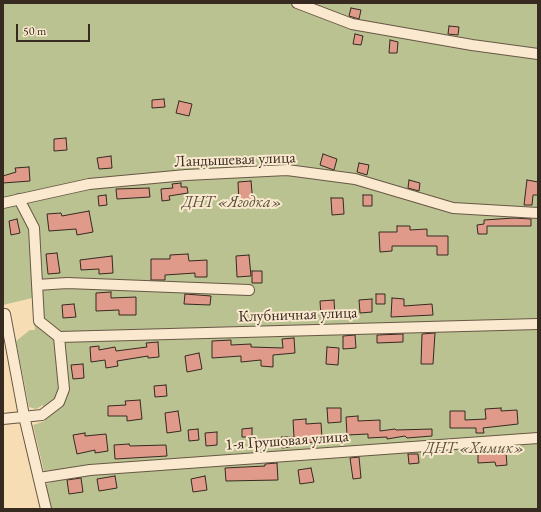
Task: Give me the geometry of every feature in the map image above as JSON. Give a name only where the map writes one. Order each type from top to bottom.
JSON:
[{"type":"street","points":[[298,3],[352,24],[472,45],[538,54]]},
{"type":"street","name":"Ландышевая улица","points":[[3,202],[89,184],[186,175],[287,170],[355,179],[453,208],[538,212]]},
{"type":"street","points":[[3,419],[42,415],[59,402],[64,389],[59,337],[39,321],[34,228],[19,199]]},
{"type":"street","points":[[37,285],[67,283],[249,290]]},
{"type":"street","points":[[5,314],[24,416],[46,509]]},
{"type":"street","name":"Клубничная улица","points":[[59,337],[538,324]]},
{"type":"street","name":"1-я Грушовая улица","points":[[39,478],[90,470],[538,438]]},
{"type":"green space","name":"ДНТ «Ягодка»","points":[[3,3],[538,3],[538,509],[49,509],[44,485],[56,480],[54,470],[44,471],[33,425],[45,421],[43,405],[36,409],[29,407],[16,341],[30,330],[35,330],[32,298],[3,305]]},
{"type":"building","points":[[351,8],[361,10],[359,19],[349,16]]},
{"type":"building","points":[[449,26],[459,27],[458,35],[448,34]]},
{"type":"building","points":[[355,34],[363,36],[361,45],[353,44]]},
{"type":"building","points":[[390,40],[398,42],[397,53],[389,53]]},
{"type":"building","points":[[164,99],[165,107],[152,108],[152,100]]},
{"type":"building","points":[[179,101],[192,104],[189,116],[176,113]]},
{"type":"building","points":[[66,138],[67,150],[54,151],[54,139]]},
{"type":"building","points":[[323,154],[337,159],[334,170],[320,165]]},
{"type":"building","points":[[111,156],[112,168],[99,169],[97,158]]},
{"type":"building","points":[[359,163],[369,165],[367,175],[357,172]]},
{"type":"building","points":[[29,167],[30,181],[3,183],[3,176],[16,172],[15,168]]},
{"type":"building","points":[[409,180],[420,183],[419,191],[408,188]]},
{"type":"building","points":[[527,180],[538,182],[538,195],[533,195],[532,205],[524,205]]},
{"type":"building","points":[[251,181],[253,203],[239,204],[238,182]]},
{"type":"building","points":[[181,183],[181,187],[187,187],[188,193],[169,196],[170,200],[162,201],[161,189],[173,188],[172,184]]},
{"type":"building","points":[[149,188],[150,197],[117,199],[116,189]]},
{"type":"building","points":[[106,195],[107,205],[99,206],[98,196]]},
{"type":"building","points":[[363,195],[372,195],[372,206],[363,206]]},
{"type":"building","points":[[331,198],[343,198],[344,214],[332,215]]},
{"type":"building","points":[[89,211],[93,232],[77,235],[76,229],[49,231],[47,214],[61,213],[62,216]]},
{"type":"building","points":[[514,218],[531,219],[531,226],[487,226],[487,234],[478,234],[477,225],[484,224],[484,220]]},
{"type":"building","points":[[17,219],[20,233],[11,235],[9,221]]},
{"type":"building","points":[[397,226],[410,226],[410,230],[427,229],[427,236],[448,236],[448,255],[437,255],[437,246],[392,246],[392,251],[380,252],[379,232],[397,232]]},
{"type":"building","points":[[57,253],[60,273],[48,274],[46,254]]},
{"type":"building","points":[[188,254],[189,261],[207,260],[207,277],[195,277],[195,273],[165,275],[165,280],[151,280],[151,259],[170,259],[170,255]]},
{"type":"building","points":[[249,255],[251,276],[237,277],[236,256]]},
{"type":"building","points":[[112,256],[113,273],[99,274],[99,269],[81,270],[80,260]]},
{"type":"building","points":[[252,271],[262,271],[262,283],[252,283]]},
{"type":"building","points":[[111,292],[111,298],[136,297],[136,315],[119,315],[119,310],[96,311],[96,293]]},
{"type":"building","points":[[185,294],[211,296],[210,305],[184,304]]},
{"type":"building","points":[[376,294],[385,294],[385,304],[376,304]]},
{"type":"building","points":[[392,298],[404,299],[404,306],[432,304],[433,315],[391,317]]},
{"type":"building","points":[[372,299],[372,312],[360,313],[359,300]]},
{"type":"building","points":[[334,300],[335,316],[321,316],[320,301]]},
{"type":"building","points":[[74,304],[76,317],[63,318],[62,305]]},
{"type":"building","points":[[435,333],[433,364],[421,364],[422,334]]},
{"type":"building","points":[[403,334],[403,342],[377,343],[377,335]]},
{"type":"building","points":[[355,335],[356,348],[343,349],[343,336]]},
{"type":"building","points":[[294,338],[295,353],[273,355],[273,367],[261,366],[261,360],[241,362],[241,356],[212,358],[212,341],[231,340],[231,345],[251,344],[251,347],[283,348],[282,339]]},
{"type":"building","points":[[158,342],[159,357],[148,358],[148,356],[117,361],[118,366],[106,368],[105,360],[91,362],[90,347],[99,346],[99,350],[115,347],[116,351],[147,347],[146,343]]},
{"type":"building","points":[[327,347],[339,348],[338,365],[326,364]]},
{"type":"building","points":[[199,353],[202,369],[187,372],[185,356]]},
{"type":"building","points":[[83,364],[84,378],[73,379],[71,365]]},
{"type":"building","points":[[166,385],[167,396],[155,397],[154,386]]},
{"type":"building","points":[[140,400],[142,419],[127,421],[127,416],[108,416],[108,406],[126,405],[125,401]]},
{"type":"building","points":[[327,408],[341,408],[341,422],[328,423]]},
{"type":"building","points":[[501,408],[501,411],[517,410],[518,424],[483,428],[484,433],[476,433],[476,428],[450,428],[450,411],[465,411],[465,420],[486,419],[485,409]]},
{"type":"building","points":[[178,411],[181,431],[167,433],[165,413]]},
{"type":"building","points":[[358,416],[358,421],[380,420],[380,431],[395,429],[432,429],[432,436],[407,438],[405,436],[387,439],[387,437],[368,438],[368,434],[347,435],[346,417]]},
{"type":"building","points":[[306,419],[306,424],[321,423],[322,439],[315,440],[316,442],[289,444],[290,447],[282,448],[281,437],[294,437],[293,420]]},
{"type":"building","points":[[252,428],[252,437],[242,437],[242,429]]},
{"type":"building","points":[[198,429],[199,440],[189,441],[188,430]]},
{"type":"building","points":[[217,432],[217,445],[206,446],[205,433]]},
{"type":"building","points":[[85,433],[85,436],[106,434],[108,451],[95,453],[95,450],[77,454],[73,435]]},
{"type":"building","points":[[129,444],[130,446],[166,445],[167,456],[115,459],[114,445]]},
{"type":"building","points":[[489,448],[490,454],[506,452],[507,465],[496,466],[495,462],[478,463],[478,449]]},
{"type":"building","points":[[408,454],[418,454],[419,463],[409,464]]},
{"type":"building","points":[[359,457],[361,478],[353,479],[350,458]]},
{"type":"building","points":[[277,463],[278,480],[226,481],[225,468],[265,466],[265,464]]},
{"type":"building","points":[[311,468],[314,482],[300,484],[298,470]]},
{"type":"building","points":[[115,476],[117,488],[99,491],[97,479]]},
{"type":"building","points":[[205,476],[207,490],[193,492],[191,479]]},
{"type":"building","points":[[81,478],[83,492],[69,494],[67,480]]},
{"type":"park label","name":"ДНТ «Химик»","points":[[474,449]]}]
